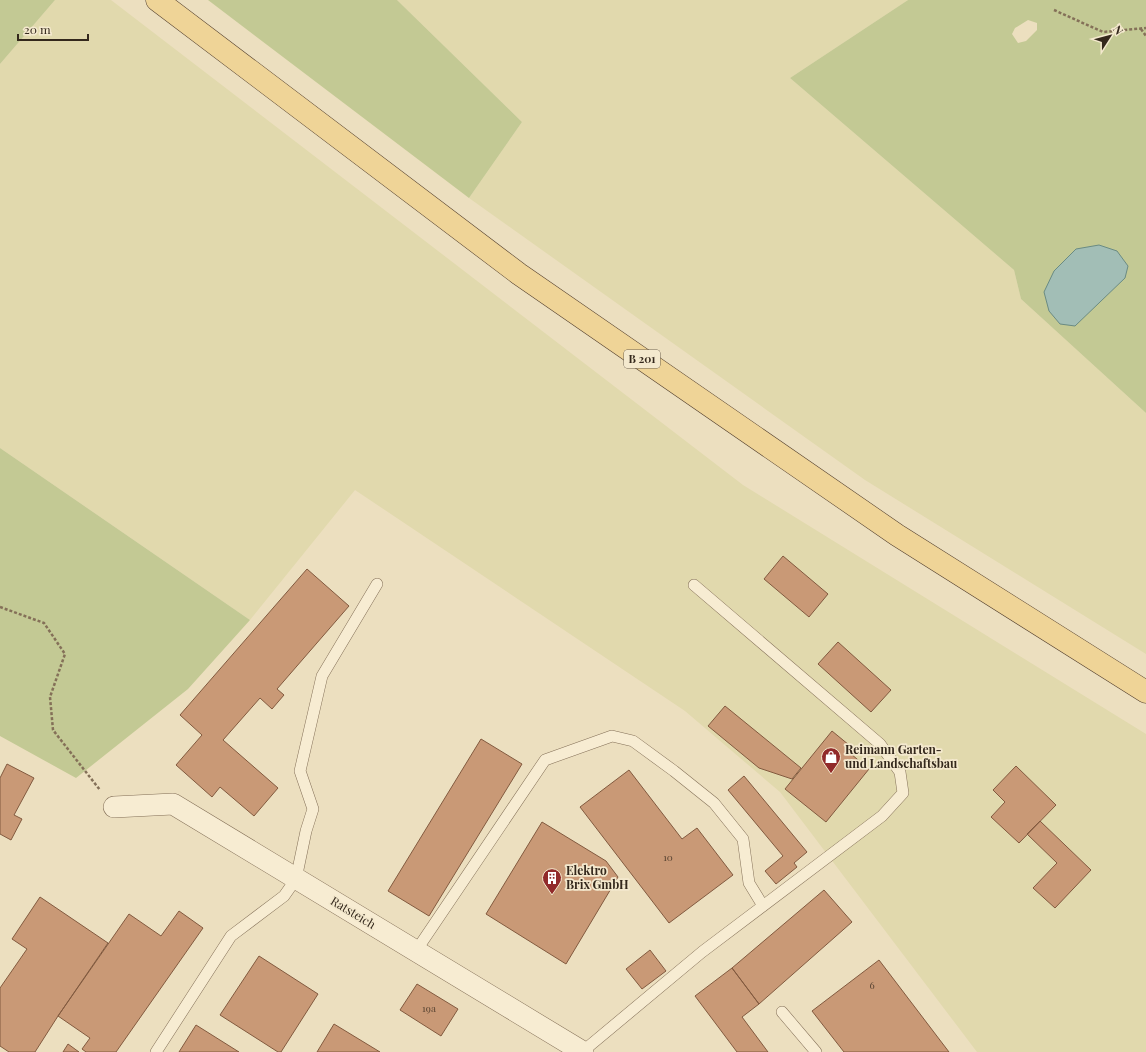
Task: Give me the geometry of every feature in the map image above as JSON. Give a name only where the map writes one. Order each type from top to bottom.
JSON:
[{"type":"main road","name":"B 201","points":[[157,0],[525,278],[897,535],[1146,692]]},
{"type":"street","name":"Ratsteich","points":[[114,807],[173,804],[583,1052]]},
{"type":"lane","points":[[156,1052],[231,936],[284,896],[296,879],[306,831],[313,809],[300,771],[322,676],[377,584]]},
{"type":"lane","points":[[583,1052],[702,952],[882,816],[903,793],[900,772],[880,744],[694,585]]},
{"type":"lane","points":[[416,951],[545,760],[612,736],[633,741],[714,803],[743,839],[749,883],[763,906]]},
{"type":"lane","points":[[782,1012],[816,1052]]},
{"type":"path","points":[[1054,10],[1103,32],[1146,28]]},
{"type":"path","points":[[1140,28],[1146,36]]},
{"type":"path","points":[[0,607],[44,624],[64,654],[50,696],[53,730],[114,807]]},
{"type":"shaded area","name":"Reimann Garten- und Landschaftsbau","points":[[55,0],[111,0],[743,485],[1146,734],[1146,1052],[977,1052],[780,792],[685,711],[355,490],[250,620],[0,448],[0,64]]},
{"type":"shaded area","points":[[397,0],[908,0],[790,78],[1014,270],[1021,299],[1146,413],[1146,654],[865,480],[469,198],[522,122]]},
{"type":"green space","points":[[0,0],[55,0],[0,64]]},
{"type":"green space","points":[[208,0],[397,0],[522,122],[469,198]]},
{"type":"green space","points":[[908,0],[1146,0],[1146,413],[1021,299],[1014,270],[790,78]],"holes":[[[1028,20],[1037,23],[1037,30],[1026,41],[1018,43],[1012,34],[1015,28]]]},
{"type":"green space","points":[[0,448],[250,620],[188,689],[76,778],[0,736]]},
{"type":"water","points":[[1099,245],[1117,251],[1128,266],[1125,278],[1075,326],[1060,324],[1049,311],[1044,292],[1054,271],[1076,249]]},
{"type":"building","points":[[783,556],[828,594],[809,617],[764,579]]},
{"type":"building","points":[[307,569],[349,606],[277,689],[284,695],[272,709],[260,698],[223,740],[278,788],[254,816],[220,787],[212,797],[176,765],[202,735],[180,715]]},
{"type":"building","points":[[838,642],[891,690],[871,712],[818,664]]},
{"type":"building","points":[[725,706],[801,768],[792,779],[759,768],[708,726]]},
{"type":"building","name":"Reimann Garten- und Landschaftsbau","points":[[832,731],[849,745],[845,749],[869,769],[826,822],[785,789]]},
{"type":"building","points":[[481,739],[522,764],[429,916],[388,891]]},
{"type":"building","points":[[7,764],[34,778],[14,815],[22,819],[11,840],[0,834],[0,778]]},
{"type":"building","points":[[1016,766],[1056,805],[1019,843],[991,817],[1005,802],[993,790]]},
{"type":"building","points":[[629,770],[682,839],[697,828],[733,875],[669,923],[580,807]]},
{"type":"building","points":[[744,776],[807,852],[794,863],[797,867],[776,884],[765,871],[783,856],[728,790]]},
{"type":"building","points":[[1040,821],[1091,870],[1055,908],[1033,888],[1057,863],[1027,834]]},
{"type":"building","name":"Elektro Brix GmbH","points":[[542,822],[606,861],[618,877],[566,964],[486,914]]},
{"type":"building","points":[[824,890],[852,922],[759,1004],[732,968]]},
{"type":"building","points":[[40,897],[108,943],[35,1052],[9,1052],[0,1046],[0,988],[27,949],[12,939]]},
{"type":"building","points":[[179,911],[203,928],[116,1052],[86,1052],[82,1049],[90,1038],[58,1016],[129,914],[161,936]]},
{"type":"building","points":[[650,950],[666,971],[642,989],[626,969]]},
{"type":"building","points":[[259,956],[318,994],[281,1052],[278,1052],[220,1015]]},
{"type":"building","points":[[879,960],[949,1052],[844,1052],[812,1011]]},
{"type":"building","points":[[732,968],[759,1004],[742,1017],[768,1052],[737,1052],[695,996]]},
{"type":"building","points":[[417,984],[458,1009],[441,1036],[400,1010]]},
{"type":"building","points":[[334,1024],[380,1052],[317,1052]]},
{"type":"building","points":[[196,1025],[239,1052],[179,1052]]},
{"type":"building","points":[[68,1044],[79,1052],[63,1052]]},
{"type":"place","name":"Reimann Garten- und Landschaftsbau","points":[[831,774]]},
{"type":"place","name":"Elektro Brix GmbH","points":[[552,895]]}]
